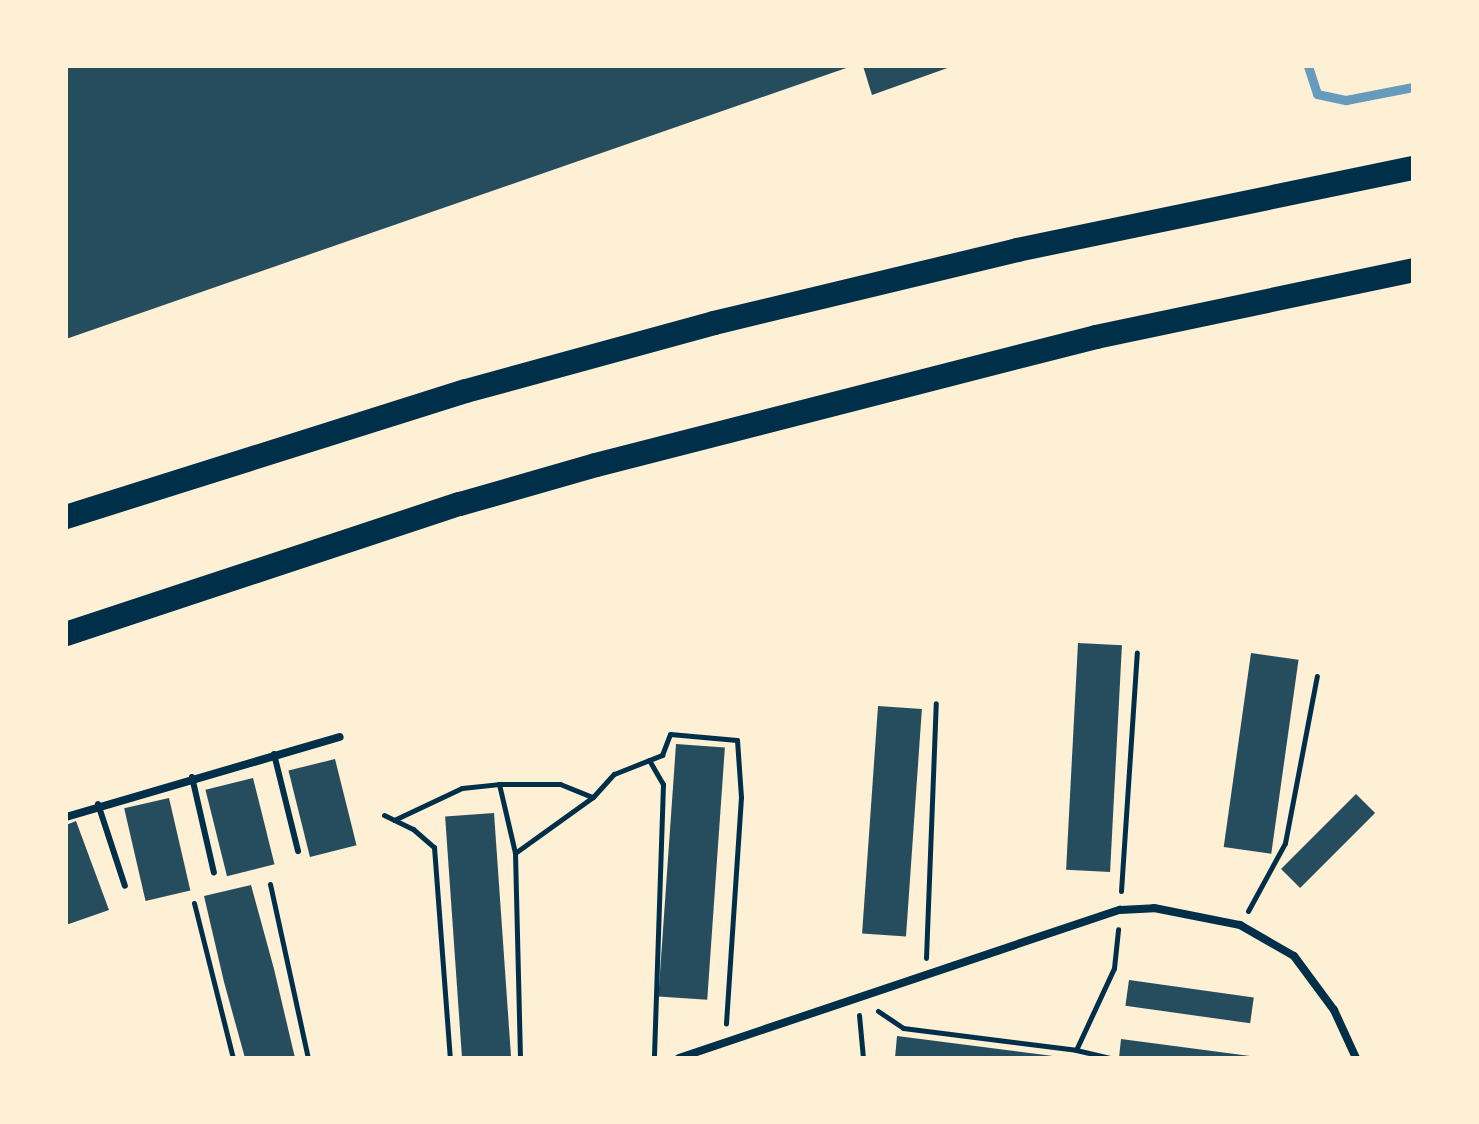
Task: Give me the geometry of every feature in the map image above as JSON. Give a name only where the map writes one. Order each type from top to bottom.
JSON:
[{"type":"highway","points":[[66,517],[466,391],[714,323],[1161,218],[1413,168]]},
{"type":"highway","points":[[66,634],[460,504],[658,448],[1096,337],[1413,270]]},
{"type":"street","points":[[66,817],[98,804],[340,737]]},
{"type":"street","points":[[679,1058],[1120,910],[1198,913],[1240,925],[1294,956],[1315,980],[1356,1058]]},
{"type":"lane","points":[[274,754],[298,851]]},
{"type":"lane","points":[[192,777],[214,873]]},
{"type":"lane","points":[[98,804],[125,886]]},
{"type":"path","points":[[1076,1050],[1114,968],[1137,653]]},
{"type":"path","points":[[1240,925],[1285,843],[1317,676]]},
{"type":"path","points":[[925,974],[936,703]]},
{"type":"path","points":[[515,853],[593,797],[614,774],[662,755],[670,734],[737,740],[741,797],[725,1043]]},
{"type":"path","points":[[649,760],[663,784],[654,1058]]},
{"type":"path","points":[[394,820],[462,788],[499,784],[560,784],[593,797]]},
{"type":"path","points":[[499,784],[515,853],[520,1058]]},
{"type":"path","points":[[384,815],[434,847],[450,1058]]},
{"type":"path","points":[[270,884],[308,1058]]},
{"type":"path","points":[[194,903],[233,1058]]},
{"type":"path","points":[[858,997],[903,1028],[1076,1050],[1112,1058]]},
{"type":"path","points":[[858,997],[863,1058]]},
{"type":"building","points":[[66,66],[852,66],[66,339]]},
{"type":"building","points":[[863,66],[953,66],[872,95]]},
{"type":"building","points":[[1078,643],[1122,645],[1110,872],[1066,870]]},
{"type":"building","points":[[1251,653],[1299,660],[1271,854],[1224,847]]},
{"type":"building","points":[[878,706],[922,709],[906,937],[862,933]]},
{"type":"building","points":[[676,744],[725,747],[707,1000],[658,996]]},
{"type":"building","points":[[335,759],[357,845],[310,857],[288,771]]},
{"type":"building","points":[[253,778],[275,864],[227,876],[205,790]]},
{"type":"building","points":[[1356,794],[1375,813],[1300,888],[1281,869]]},
{"type":"building","points":[[169,798],[190,891],[146,901],[124,808]]},
{"type":"building","points":[[494,813],[511,1057],[462,1058],[445,816]]},
{"type":"building","points":[[76,821],[109,910],[66,925],[66,825]]},
{"type":"building","points":[[251,885],[295,1058],[245,1058],[224,982],[204,896]]},
{"type":"building","points":[[1129,980],[1254,998],[1250,1023],[1125,1006]]},
{"type":"building","points":[[897,1036],[1053,1056],[895,1058]]},
{"type":"building","points":[[1121,1039],[1250,1056],[1250,1058],[1119,1058]]},
{"type":"waterway","points":[[1308,66],[1317,94],[1346,100],[1413,87]]}]
